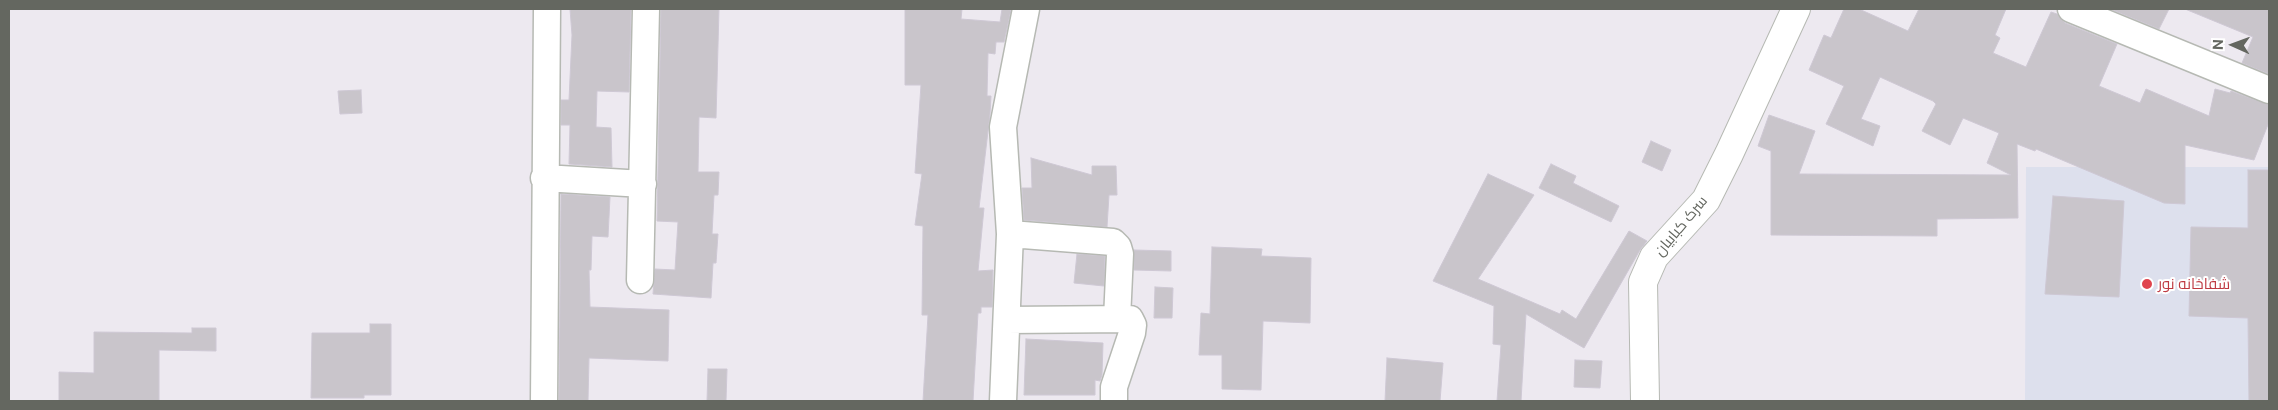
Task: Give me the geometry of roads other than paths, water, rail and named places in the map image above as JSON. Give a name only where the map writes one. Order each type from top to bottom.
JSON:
[{"type":"street","points":[[544,401],[544,178],[547,9]]},
{"type":"street","points":[[640,280],[646,9]]},
{"type":"street","points":[[1003,401],[1008,320],[1010,234],[1003,127],[1026,9]]},
{"type":"street","name":"سرک کبابیان","points":[[1645,401],[1643,282],[1654,257],[1706,200],[1796,9]]},
{"type":"street","points":[[2071,9],[2269,90]]},
{"type":"street","points":[[544,178],[643,184]]},
{"type":"street","points":[[1010,234],[1112,242],[1118,247],[1120,254],[1117,319]]},
{"type":"street","points":[[1008,320],[1130,319],[1133,325],[1114,387],[1114,401]]},
{"type":"place","name":"شفاخانه نور","points":[[2147,284]]}]
